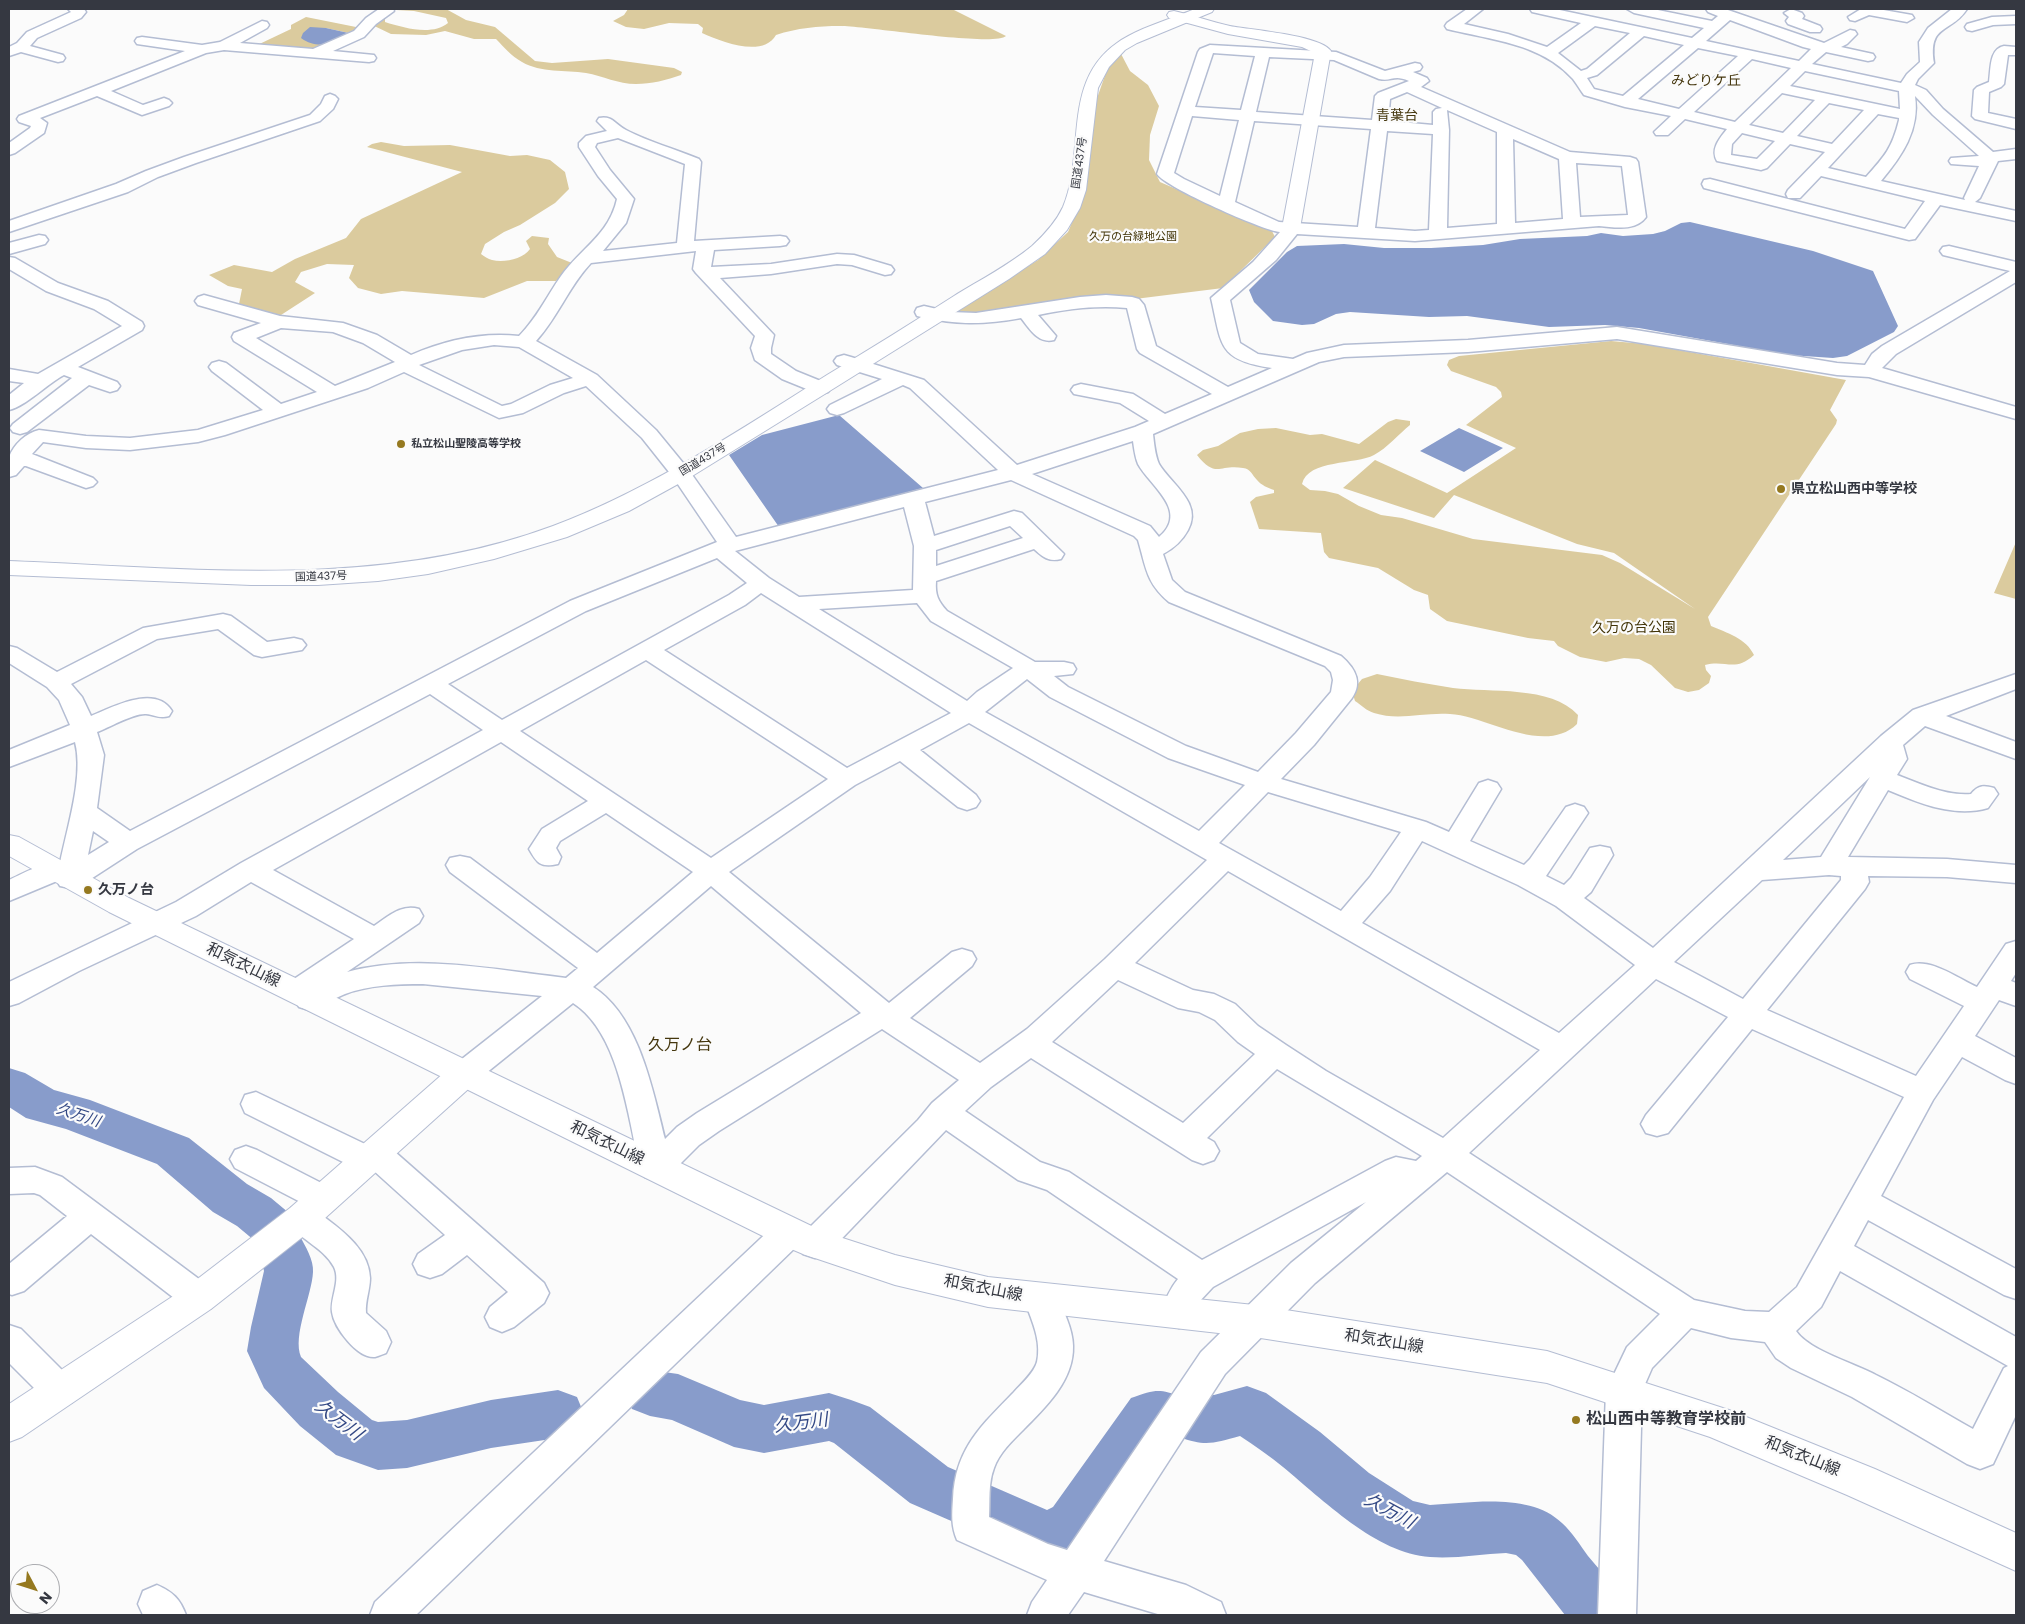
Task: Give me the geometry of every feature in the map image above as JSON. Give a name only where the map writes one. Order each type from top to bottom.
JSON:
[{"type":"main road","name":"国道437号","points":[[9,568],[251,578],[318,578],[419,568],[486,554],[559,532],[621,506],[930,314],[1016,266],[1038,250],[1055,233],[1072,208],[1077,190],[1090,88],[1102,65],[1120,47],[1138,36],[1182,14],[1207,9]]},
{"type":"main road","points":[[1182,14],[1246,34],[1306,43],[1323,51],[1324,55],[1290,228]]},
{"type":"main road","name":"国道437号","points":[[9,557],[257,568],[322,568],[379,564],[426,557],[482,545],[530,530],[609,500],[678,470]]},
{"type":"main road","name":"和気衣山線","points":[[9,844],[62,875],[155,924],[802,1238],[895,1270],[988,1292],[1254,1321],[1547,1368],[1624,1391],[1716,1422],[1816,1463],[2016,1552]]},
{"type":"main road","points":[[9,1425],[199,1298],[313,1209],[464,1074]]},
{"type":"street","points":[[14,50],[32,35],[76,15],[79,12],[76,9]]},
{"type":"street","points":[[316,54],[321,50],[359,34],[371,21],[387,11],[386,9]]},
{"type":"street","points":[[1476,9],[1452,26],[1534,46],[1579,76],[1589,92],[1623,102],[1836,150]]},
{"type":"street","points":[[1504,38],[1542,9],[1906,88],[1921,93],[1938,112],[1972,141],[1989,159]]},
{"type":"street","points":[[1634,9],[1715,26]]},
{"type":"street","points":[[1712,9],[1822,48],[1868,57]]},
{"type":"street","points":[[1851,220],[1904,151],[1901,143],[1907,115],[1908,101],[1906,88],[1912,77],[1927,63],[1924,48],[1931,31],[1948,20],[1960,9]]},
{"type":"street","points":[[1855,17],[1867,11],[1913,19],[1948,20]]},
{"type":"street","points":[[1792,12],[1793,20],[1821,25]]},
{"type":"street","points":[[1608,113],[1728,15]]},
{"type":"street","points":[[1546,53],[1592,21]]},
{"type":"street","points":[[1972,27],[1992,21],[2014,25]]},
{"type":"street","points":[[224,46],[262,25]]},
{"type":"street","points":[[1579,76],[1592,72],[1640,31]]},
{"type":"street","points":[[9,150],[38,130],[39,123],[18,119],[97,90],[176,52],[193,32]]},
{"type":"street","points":[[1825,98],[1761,165],[1723,158],[1724,143],[1737,128],[1822,48],[1842,42],[1850,34]]},
{"type":"street","points":[[142,42],[176,52]]},
{"type":"street","points":[[153,55],[224,46],[369,58]]},
{"type":"street","points":[[1366,233],[1383,96],[1422,81],[1408,70],[1384,76],[1348,60],[1324,55],[1217,48],[1205,52],[1165,174],[1178,183],[1265,223],[1276,227],[1366,233],[1415,236],[1599,221],[1627,222],[1635,220],[1637,217],[1630,162],[1567,157],[1408,87]]},
{"type":"street","points":[[14,50],[58,58]]},
{"type":"street","points":[[2016,50],[2001,52],[1996,84],[1982,90],[1980,116],[2016,124]]},
{"type":"street","points":[[1226,206],[1264,51]]},
{"type":"street","points":[[1662,132],[1749,54]]},
{"type":"street","points":[[1780,88],[1907,115]]},
{"type":"street","points":[[97,90],[142,110],[164,103]]},
{"type":"street","points":[[9,227],[38,219],[175,166],[315,118],[328,106],[330,99]]},
{"type":"street","points":[[1438,234],[1442,103]]},
{"type":"street","points":[[1796,200],[1817,170],[1874,109]]},
{"type":"street","points":[[1186,111],[1441,130]]},
{"type":"street","points":[[605,121],[619,133],[693,162],[685,248]]},
{"type":"street","points":[[1505,130],[1506,228]]},
{"type":"street","points":[[524,342],[534,333],[568,278],[619,222],[626,199],[604,173],[587,147],[587,143],[592,139],[619,133]]},
{"type":"street","points":[[1972,141],[1989,140]]},
{"type":"street","points":[[1957,161],[1989,159],[2016,154]]},
{"type":"street","points":[[1567,157],[1572,223]]},
{"type":"street","points":[[1972,198],[1989,159]]},
{"type":"street","points":[[1817,170],[1871,194],[1936,199],[2016,216]]},
{"type":"street","points":[[1729,177],[1755,181],[1796,200],[1851,220],[1909,235],[1936,199]]},
{"type":"street","points":[[1710,184],[1796,200]]},
{"type":"street","points":[[9,210],[38,219]]},
{"type":"street","points":[[1290,228],[1284,240],[1245,280],[1220,298],[1231,344],[1235,351],[1253,358],[1295,365]]},
{"type":"street","points":[[9,249],[39,240]]},
{"type":"street","points":[[587,258],[706,245],[780,241]]},
{"type":"street","points":[[706,245],[702,269],[765,336],[761,348],[762,356],[779,369],[815,386]]},
{"type":"street","points":[[1949,251],[2016,267]]},
{"type":"street","points":[[706,273],[771,268],[837,259],[854,260],[885,270]]},
{"type":"street","points":[[9,262],[52,287],[101,305],[135,326],[41,380],[9,404]]},
{"type":"street","points":[[1870,371],[1879,358],[1889,350],[2016,275]]},
{"type":"street","points":[[930,314],[952,319],[982,319],[1096,299],[1132,303],[1136,305],[1147,349],[1227,394]]},
{"type":"street","points":[[204,301],[279,322],[329,326],[370,339],[407,363],[499,412],[516,409],[564,386],[590,379]]},
{"type":"street","points":[[329,326],[350,310]]},
{"type":"street","points":[[1025,312],[1047,336]]},
{"type":"street","points":[[279,322],[241,338],[333,393]]},
{"type":"street","points":[[9,892],[62,875],[128,843],[578,606],[724,547],[1013,473],[1142,431],[1314,357],[1344,351],[1468,346],[1617,333],[1838,369],[1870,371],[2016,413]]},
{"type":"street","points":[[23,429],[113,444],[198,436],[218,432],[278,410],[361,384],[407,363],[474,340],[494,339],[524,342],[590,379],[649,434],[678,470],[724,547],[761,583],[969,713],[1563,1049]]},
{"type":"street","points":[[850,363],[916,384],[1013,473],[1142,531],[1148,536],[1153,550],[1152,556],[1165,588],[1177,597],[1334,661],[1342,670],[1345,680],[1343,693],[1305,739],[1201,845]]},
{"type":"street","points":[[219,367],[278,410]]},
{"type":"street","points":[[62,368],[110,386]]},
{"type":"street","points":[[9,375],[41,380]]},
{"type":"street","points":[[23,429],[64,392],[87,377]]},
{"type":"street","points":[[837,409],[900,378]]},
{"type":"street","points":[[1081,390],[1126,398],[1164,422]]},
{"type":"street","points":[[113,444],[140,423]]},
{"type":"street","points":[[14,465],[31,440],[23,429]]},
{"type":"street","points":[[1142,431],[1148,462],[1179,505],[1180,522],[1177,532],[1162,546],[1153,550]]},
{"type":"street","points":[[14,465],[30,460],[86,482]]},
{"type":"street","points":[[913,498],[925,546],[925,587],[929,605],[939,616],[1019,661],[1059,692],[1154,742],[1230,772],[1417,828],[1455,844],[1528,878],[1566,899],[1654,964],[1747,1014],[1922,1092]]},
{"type":"street","points":[[795,604],[925,587],[1046,547],[1014,518],[925,546]]},
{"type":"street","points":[[9,995],[68,964],[186,909],[251,870],[737,600],[761,583]]},
{"type":"street","points":[[56,682],[151,633],[223,621],[262,650],[294,646]]},
{"type":"street","points":[[647,650],[846,779]]},
{"type":"street","points":[[9,653],[33,666],[56,682],[70,697],[83,727],[91,755],[84,811],[62,875]]},
{"type":"street","points":[[464,1074],[598,968],[711,871],[846,779],[969,713],[1018,674],[1051,667],[1064,669]]},
{"type":"street","points":[[1046,1615],[1213,1363],[1303,1272],[1446,1155],[1755,871],[1890,742],[1922,716],[2016,681]]},
{"type":"street","points":[[430,683],[711,871],[885,1016],[980,1079]]},
{"type":"street","points":[[9,759],[83,727],[134,708],[150,706],[160,711]]},
{"type":"street","points":[[1922,716],[2016,752]]},
{"type":"street","points":[[1841,866],[1882,778],[1894,759],[1890,742]]},
{"type":"street","points":[[902,749],[967,801]]},
{"type":"street","points":[[1882,778],[1918,792],[1957,803],[1970,804],[1979,802],[1985,794]]},
{"type":"street","points":[[1455,844],[1488,789]]},
{"type":"street","points":[[548,857],[542,849],[551,836],[607,801]]},
{"type":"street","points":[[84,811],[128,843]]},
{"type":"street","points":[[1528,878],[1540,866],[1575,813]]},
{"type":"street","points":[[1345,924],[1380,884],[1417,828]]},
{"type":"street","points":[[1566,899],[1582,885],[1600,855]]},
{"type":"street","points":[[390,1615],[802,1238],[929,1129],[943,1112],[980,1079],[1030,1043],[1115,966],[1226,857]]},
{"type":"street","points":[[460,865],[598,968]]},
{"type":"street","points":[[1755,871],[1841,866],[1947,868],[2016,874]]},
{"type":"street","points":[[1657,1124],[1855,882],[1841,866]]},
{"type":"street","points":[[251,870],[376,939]]},
{"type":"street","points":[[302,995],[376,939],[410,916]]},
{"type":"street","points":[[656,1168],[688,1136],[708,1122],[885,1016],[962,959]]},
{"type":"street","points":[[1115,966],[1188,1000],[1204,1002],[1225,1012],[1248,1034],[1275,1053],[1446,1155],[1685,1312],[1724,1323],[1774,1326],[1785,1320],[1809,1297],[1922,1092],[1956,1040],[2006,977]]},
{"type":"street","points":[[1920,972],[2006,977]]},
{"type":"street","points":[[302,995],[371,977],[400,973],[423,973],[572,988],[589,998],[604,1014],[620,1040],[641,1109],[656,1168]]},
{"type":"street","points":[[1956,1040],[2016,1072]]},
{"type":"street","points":[[1030,1043],[1194,1145],[1275,1053]]},
{"type":"street","points":[[256,1104],[372,1157],[468,1236],[532,1293],[502,1317]]},
{"type":"street","points":[[943,1112],[1029,1171],[1058,1181],[1201,1277]]},
{"type":"street","points":[[246,1159],[313,1209],[337,1248],[351,1265],[354,1277],[349,1313],[355,1325],[374,1342]]},
{"type":"street","points":[[1178,1313],[1183,1297],[1201,1277],[1396,1170],[1406,1171],[1418,1178]]},
{"type":"street","points":[[9,1181],[35,1180],[51,1186],[199,1298]]},
{"type":"street","points":[[1862,1200],[2016,1285]]},
{"type":"street","points":[[12,1281],[90,1216]]},
{"type":"street","points":[[430,1264],[468,1236]]},
{"type":"street","points":[[1834,1251],[2016,1354]]},
{"type":"street","points":[[1041,1299],[1056,1347],[1051,1372],[1032,1398],[994,1435],[976,1466],[970,1527],[1043,1561],[1186,1604],[1207,1615]]},
{"type":"street","points":[[1617,1615],[1624,1391],[1639,1358],[1685,1312]]},
{"type":"street","points":[[1774,1326],[1788,1347],[1803,1357],[1864,1386],[1980,1452],[2016,1379]]},
{"type":"street","points":[[9,1340],[60,1391]]},
{"type":"green space","points":[[378,9],[446,9],[466,20],[495,27],[535,61],[552,63],[608,59],[674,68],[682,72],[681,75],[665,80],[636,84],[623,83],[586,73],[537,68],[518,60],[496,39],[474,39],[445,31],[426,35],[391,34],[366,22],[388,15],[385,18],[385,22],[418,30],[434,29],[448,23],[446,18],[414,11]]},
{"type":"green space","points":[[628,9],[952,9],[1006,36],[996,39],[955,38],[854,27],[824,26],[776,35],[770,42],[762,46],[752,47],[731,44],[710,37],[702,33],[703,28],[698,24],[669,23],[644,29],[626,27],[613,21],[624,15]]},
{"type":"green space","points":[[306,17],[358,29],[353,34],[326,28],[326,46],[304,54],[251,48],[291,29],[291,25]]},
{"type":"green space","name":"久万の台緑地公園","points":[[1120,52],[1130,71],[1148,85],[1159,106],[1150,135],[1149,160],[1160,182],[1272,231],[1275,237],[1223,288],[1135,299],[1096,295],[985,314],[953,313],[1038,260],[1068,232],[1086,189],[1096,101],[1108,67]]},
{"type":"green space","points":[[381,142],[404,146],[450,145],[510,156],[527,155],[550,160],[565,172],[569,189],[555,203],[485,244],[481,254],[497,261],[518,258],[530,249],[526,241],[532,236],[549,238],[548,244],[557,257],[572,263],[556,281],[527,281],[484,298],[402,291],[381,294],[358,288],[349,278],[354,265],[327,264],[301,272],[295,282],[315,293],[281,315],[266,314],[239,304],[242,289],[228,286],[209,275],[234,265],[272,272],[295,259],[346,238],[361,219],[462,172],[367,147]]},
{"type":"green space","name":"久万の台公園","points":[[1611,341],[1645,344],[1846,380],[1830,410],[1837,420],[1836,424],[1708,617],[1711,626],[1741,640],[1751,649],[1754,655],[1741,663],[1705,665],[1706,670],[1711,676],[1709,683],[1699,690],[1688,692],[1675,688],[1651,665],[1639,659],[1624,658],[1606,662],[1580,657],[1558,646],[1554,641],[1528,638],[1447,621],[1430,609],[1428,595],[1414,590],[1378,568],[1329,558],[1324,552],[1321,533],[1259,529],[1250,502],[1256,497],[1274,493],[1274,490],[1260,483],[1246,469],[1235,467],[1214,469],[1209,467],[1197,455],[1203,450],[1218,446],[1240,433],[1258,429],[1276,428],[1310,435],[1322,434],[1359,444],[1388,422],[1396,419],[1410,421],[1410,425],[1374,455],[1313,470],[1306,476],[1302,484],[1310,490],[1338,494],[1359,506],[1381,515],[1402,518],[1473,539],[1602,555],[1620,563],[1695,609],[1614,553],[1577,544],[1454,495],[1434,518],[1343,488],[1375,460],[1447,493],[1516,448],[1466,425],[1502,397],[1501,392],[1496,387],[1451,371],[1447,365],[1449,360],[1459,356]]},
{"type":"green space","points":[[2016,542],[2016,599],[1994,593]]},
{"type":"green space","points":[[1377,674],[1453,688],[1519,692],[1552,699],[1566,705],[1578,715],[1577,724],[1564,733],[1548,736],[1515,732],[1465,716],[1450,714],[1393,716],[1374,713],[1355,701],[1352,691],[1362,679]]},
{"type":"water","points":[[310,27],[326,28],[353,34],[327,44],[314,44],[301,38],[303,33]]},
{"type":"water","points":[[1690,222],[1813,251],[1873,271],[1898,326],[1894,332],[1847,356],[1833,358],[1789,355],[1639,328],[1605,325],[1549,327],[1467,316],[1429,317],[1350,312],[1336,314],[1314,324],[1302,325],[1273,321],[1254,302],[1249,290],[1287,252],[1297,246],[1344,244],[1384,248],[1431,248],[1483,245],[1520,239],[1587,236],[1601,233],[1623,236],[1653,234],[1665,231],[1681,223]]},
{"type":"water","points":[[839,415],[923,488],[779,527],[729,455],[762,435]]},
{"type":"water","points":[[1459,428],[1503,448],[1464,472],[1420,451]]},
{"type":"waterway","name":"久万川","points":[[9,1085],[42,1105],[74,1113],[173,1151],[230,1198],[254,1212],[272,1227]]},
{"type":"waterway","name":"久万川","points":[[283,1250],[289,1271],[276,1327],[273,1351],[282,1372],[319,1409],[355,1438],[378,1446],[407,1444],[491,1424],[558,1414]]},
{"type":"waterway","name":"久万川","points":[[650,1393],[678,1397],[734,1423],[764,1429],[829,1417],[851,1424],[929,1485],[964,1500]]},
{"type":"waterway","name":"久万川","points":[[1198,1420],[1214,1419],[1247,1410],[1301,1449],[1350,1491],[1394,1519],[1413,1528],[1430,1531],[1506,1527],[1528,1532],[1542,1541],[1600,1615]]},
{"type":"waterway","name":"久万川","points":[[980,1507],[1050,1538],[1072,1525],[1150,1415],[1163,1414]]},
{"type":"place","name":"私立松山聖陵高等学校","points":[[401,444]]},
{"type":"place","name":"県立松山西中等学校","points":[[1781,489]]},
{"type":"place","name":"久万ノ台","points":[[88,890]]},
{"type":"place","name":"松山西中等教育学校前","points":[[1576,1420]]},
{"type":"district","name":"みどりケ丘","points":[[1706,81]]},
{"type":"district","name":"青葉台","points":[[1397,116]]},
{"type":"district","name":"久万ノ台","points":[[680,1046]]}]
